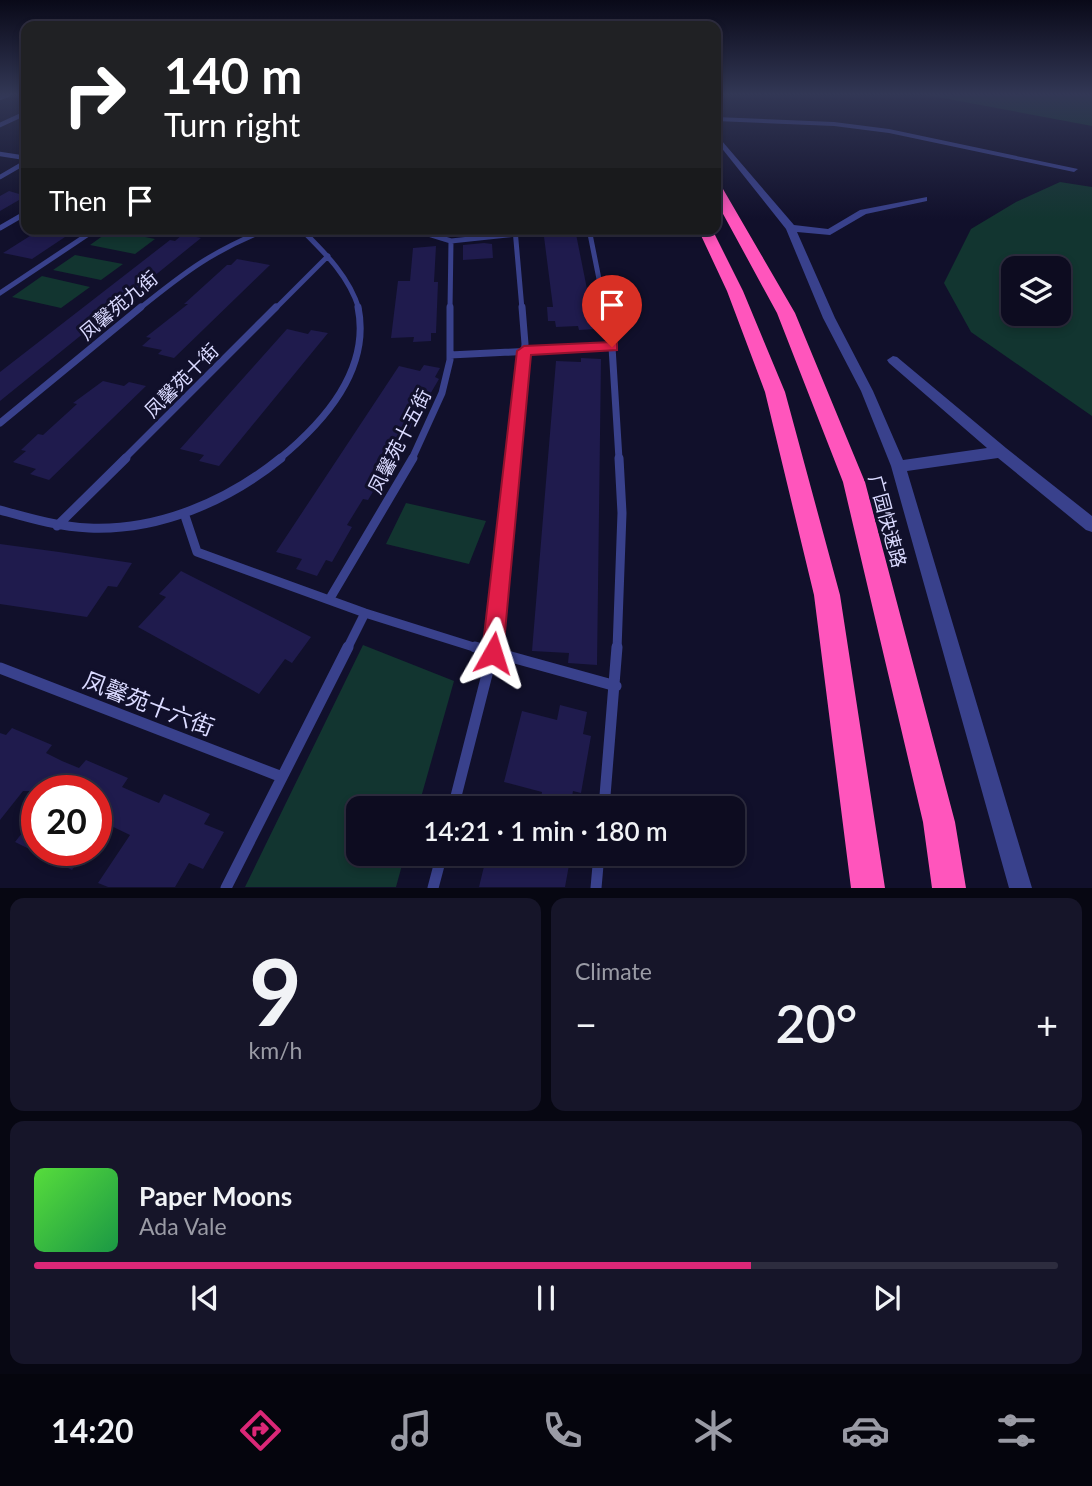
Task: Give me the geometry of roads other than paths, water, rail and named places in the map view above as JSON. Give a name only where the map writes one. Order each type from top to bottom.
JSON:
[{"type":"highway","name":"广园快速路","points":[[721,198],[786,313],[854,482],[939,822],[949,887]]},
{"type":"highway","points":[[708,235],[736,290],[775,393],[827,595],[868,887]]},
{"type":"street","points":[[915,136],[1074,169]]},
{"type":"street","points":[[721,142],[791,228],[830,318],[867,391],[898,466],[1021,887]]},
{"type":"street","points":[[791,228],[830,232],[845,219],[863,210],[924,199]]},
{"type":"street","points":[[893,360],[1000,452],[1092,524]]},
{"type":"street","points":[[898,466],[1000,452]]},
{"type":"lane","points":[[0,154],[21,159]]},
{"type":"lane","points":[[0,177],[21,163]]},
{"type":"lane","points":[[0,228],[21,216]]},
{"type":"lane","points":[[0,293],[87,235]]},
{"type":"lane","name":"凤馨苑九街","points":[[0,423],[193,265],[229,244],[252,235]]},
{"type":"lane","points":[[0,510],[57,526],[118,528],[184,513],[245,484],[286,454],[318,422],[346,383],[361,341],[361,322],[351,286],[328,256],[307,235]]},
{"type":"lane","points":[[432,235],[452,241],[494,235]]},
{"type":"lane","points":[[456,796],[493,653],[524,351],[515,235]]},
{"type":"lane","points":[[590,235],[612,347],[622,513],[616,686],[605,796]]},
{"type":"lane","name":"凤馨苑十五街","points":[[329,600],[411,461],[442,393],[450,355],[452,241]]},
{"type":"lane","name":"凤馨苑十街","points":[[57,526],[328,256]]},
{"type":"lane","points":[[450,355],[612,347]]},
{"type":"lane","points":[[184,513],[197,552],[365,613],[493,653],[616,686]]},
{"type":"lane","points":[[226,887],[365,613]]},
{"type":"lane","name":"凤馨苑十六街","points":[[0,668],[282,777]]},
{"type":"lane","points":[[433,887],[439,866]]},
{"type":"lane","points":[[596,887],[598,866]]}]
